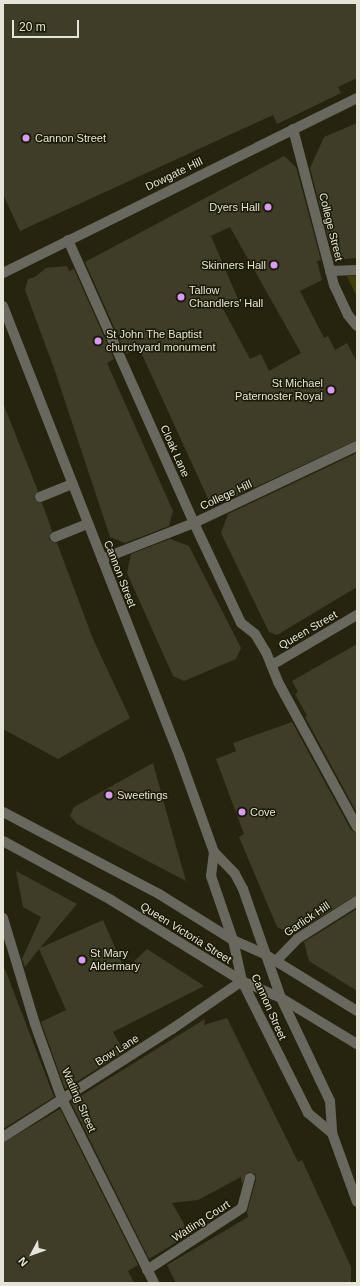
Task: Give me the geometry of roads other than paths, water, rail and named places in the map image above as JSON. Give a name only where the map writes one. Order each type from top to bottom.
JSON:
[{"type":"street","name":"Dowgate Hill","points":[[3,273],[357,98]]},
{"type":"street","name":"College Street","points":[[294,129],[330,271],[339,299],[357,326]]},
{"type":"street","name":"Cloak Lane","points":[[68,240],[194,523],[241,623],[255,634],[272,665],[278,682],[357,827]]},
{"type":"street","points":[[330,271],[357,270]]},
{"type":"street","name":"Cannon Street","points":[[3,306],[179,755],[214,852],[235,874],[281,998],[330,1101],[332,1133],[357,1202]]},
{"type":"street","name":"College Hill","points":[[102,559],[194,523],[357,446]]},
{"type":"street","points":[[40,497],[73,484]]},
{"type":"street","points":[[55,537],[88,524]]},
{"type":"street","name":"Queen Street","points":[[272,665],[357,615]]},
{"type":"street","name":"Queen Victoria Street","points":[[3,812],[160,894],[233,940],[266,955],[357,1012]]},
{"type":"street","name":"Queen Victoria Street","points":[[3,840],[112,900],[242,981],[281,998],[357,1044]]},
{"type":"street","name":"Cannon Street","points":[[214,852],[211,876],[233,940],[242,981],[308,1113],[332,1133]]},
{"type":"street","name":"Garlick Hill","points":[[276,961],[297,939],[357,901]]},
{"type":"street","name":"Watling Street","points":[[3,918],[35,1024],[62,1099],[154,1283]]},
{"type":"street","name":"Bow Lane","points":[[3,1137],[172,1029],[242,981]]},
{"type":"street","name":"Watling Court","points":[[147,1270],[242,1208],[250,1178]]},
{"type":"place","name":"Cannon Street","points":[[26,138]]},
{"type":"place","name":"Dyers Hall","points":[[268,207]]},
{"type":"place","name":"Skinners Hall","points":[[274,265]]},
{"type":"place","name":"Tallow Chandlers' Hall","points":[[181,297]]},
{"type":"place","name":"St John The Baptist churchyard monument","points":[[98,341]]},
{"type":"place","name":"St Michael Paternoster Royal","points":[[331,390]]},
{"type":"place","name":"Sweetings","points":[[109,795]]},
{"type":"place","name":"Cove","points":[[242,812]]},
{"type":"place","name":"St Mary Aldermary","points":[[82,960]]}]
